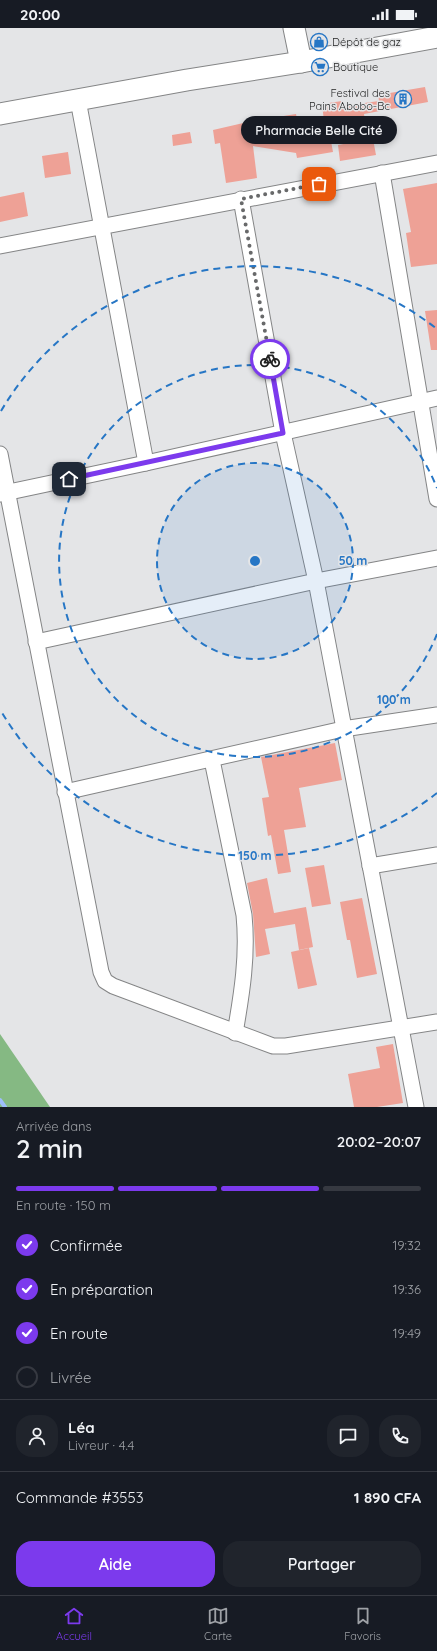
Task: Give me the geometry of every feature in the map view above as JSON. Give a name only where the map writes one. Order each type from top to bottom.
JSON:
[{"type":"street","points":[[294,28],[300,62]]},
{"type":"street","points":[[0,114],[437,37]]},
{"type":"street","points":[[78,100],[103,225],[146,463]]},
{"type":"street","points":[[0,246],[103,225],[437,163]]},
{"type":"street","points":[[382,173],[437,499]]},
{"type":"street","points":[[241,199],[283,433],[316,581],[416,1107]]},
{"type":"street","points":[[4,493],[437,398]]},
{"type":"street","points":[[0,454],[4,493],[36,642],[101,972],[105,981],[114,986],[235,1033],[273,1046],[286,1046],[437,1022]]},
{"type":"street","points":[[36,642],[316,581],[437,558]]},
{"type":"street","points":[[65,792],[212,760],[343,729],[437,715]]},
{"type":"street","points":[[212,760],[244,915],[246,941],[243,985],[235,1033]]},
{"type":"street","points":[[370,866],[437,855]]},
{"type":"green space","points":[[0,1034],[50,1107],[0,1107]]},
{"type":"building","points":[[425,87],[428,102],[364,114],[368,140],[373,139],[376,155],[340,161],[338,145],[354,142],[350,117],[324,121],[322,104],[342,101],[343,106],[379,101],[378,95]]},
{"type":"building","points":[[296,114],[299,130],[328,125],[333,152],[297,158],[296,153],[253,146],[257,178],[226,183],[220,143],[215,144],[213,130],[252,121]]},
{"type":"building","points":[[190,132],[192,143],[173,146],[172,135]]},
{"type":"building","points":[[68,152],[71,174],[45,178],[42,156]]},
{"type":"building","points":[[437,183],[437,264],[411,267],[406,233],[411,232],[403,189]]},
{"type":"building","points":[[24,192],[28,216],[0,222],[0,197]]},
{"type":"building","points":[[437,310],[437,350],[431,350],[425,311]]},
{"type":"building","points":[[335,743],[342,780],[299,788],[306,827],[284,830],[291,872],[278,874],[271,835],[268,836],[262,798],[269,797],[261,757]]},
{"type":"building","points":[[324,865],[331,904],[312,907],[305,868]]},
{"type":"building","points":[[267,878],[274,913],[306,907],[313,947],[299,950],[295,924],[265,929],[270,954],[256,957],[253,914],[247,883]]},
{"type":"building","points":[[362,898],[377,974],[357,978],[350,940],[347,940],[340,902]]},
{"type":"building","points":[[309,948],[317,985],[298,989],[291,952]]},
{"type":"building","points":[[393,1044],[403,1103],[377,1107],[354,1107],[348,1074],[380,1068],[376,1047]]},
{"type":"waterway","points":[[0,1100],[5,1107]]},
{"type":"way so far","points":[[270,359],[241,199],[319,184]]},
{"type":"place","name":"Dépôt de gaz","points":[[319,42]]},
{"type":"place","name":"Boutique","points":[[320,67]]},
{"type":"place","name":"Festival des Pains Abobo-Bc","points":[[403,99]]},
{"type":"place","name":"Pharmacie Belle Cité","points":[[319,184]]},
{"type":"route","points":[[69,479],[283,433],[270,359]]}]
